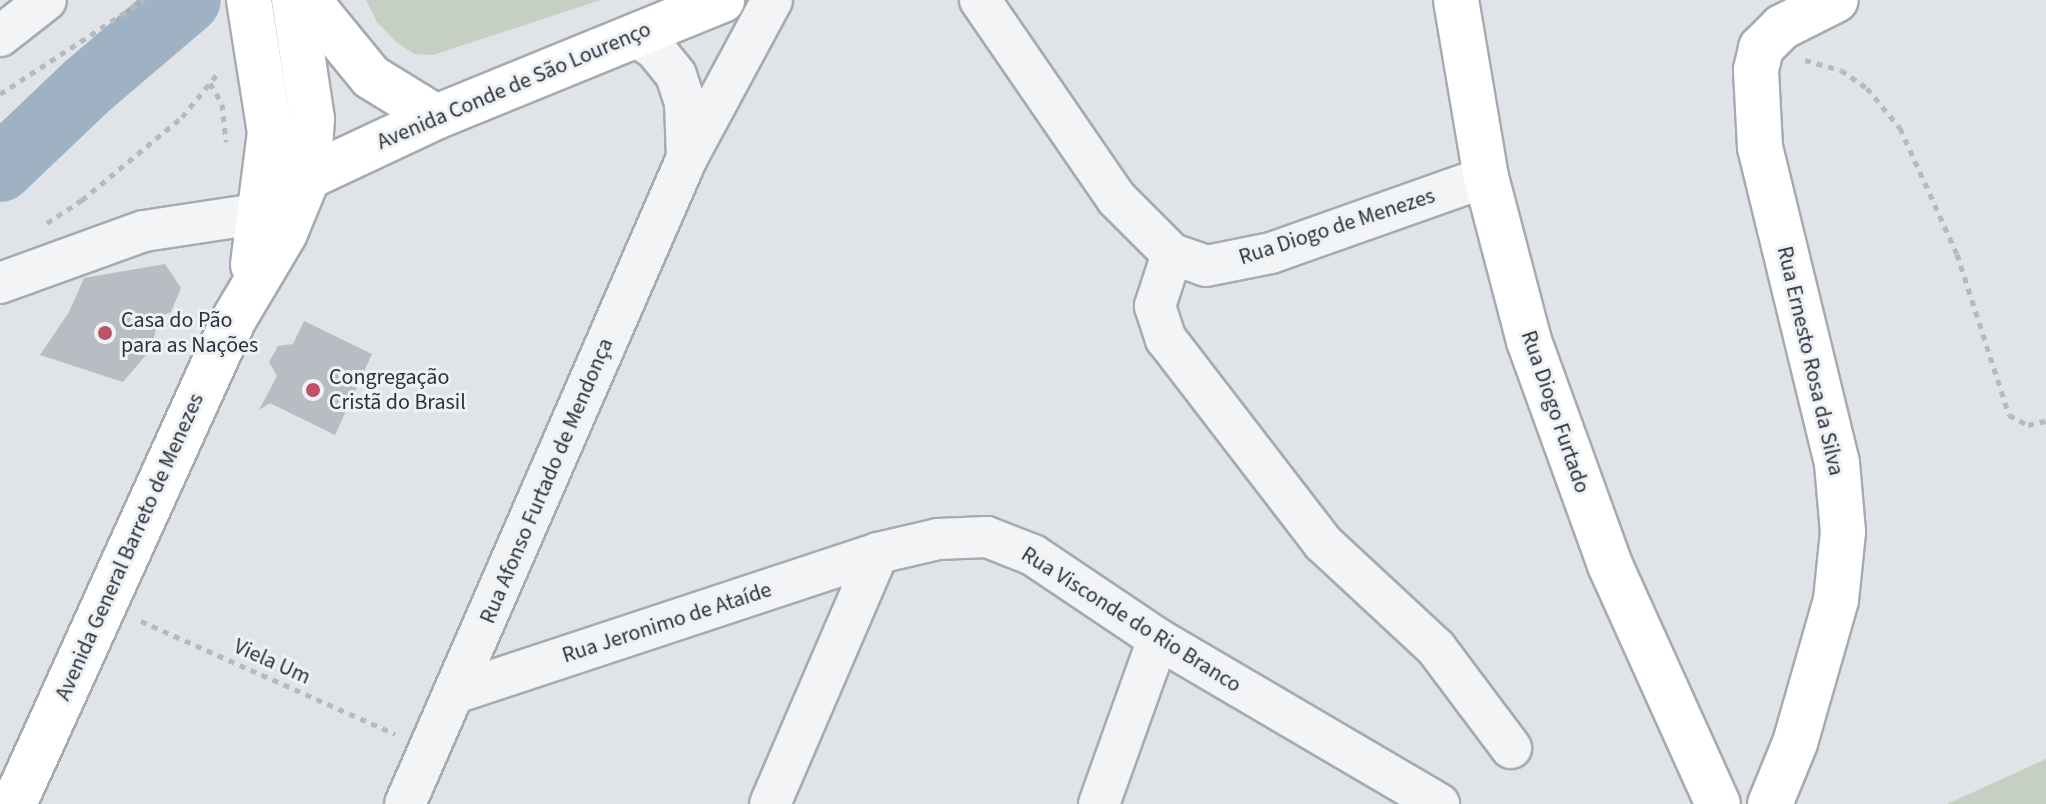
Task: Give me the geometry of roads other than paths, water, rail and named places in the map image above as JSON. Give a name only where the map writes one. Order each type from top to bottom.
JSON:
[{"type":"street","points":[[0,36],[46,0]]},
{"type":"street","points":[[247,291],[263,213],[270,132],[249,0]]},
{"type":"street","points":[[247,291],[285,233],[308,177],[312,119],[294,0]]},
{"type":"street","points":[[308,0],[371,77],[436,117]]},
{"type":"street","name":"Avenida Conde de São Lourenço","points":[[308,177],[436,117],[722,0]]},
{"type":"street","name":"Rua Afonso Furtado de Mendonça","points":[[405,804],[687,158],[772,0]]},
{"type":"street","name":"Rua Diogo de Menezes","points":[[980,0],[1116,198],[1172,254],[1206,266],[1235,262],[1486,177]]},
{"type":"street","name":"Rua Diogo Furtado","points":[[1456,0],[1486,177],[1529,341],[1572,468],[1718,804]]},
{"type":"street","name":"Rua Ernesto Rosa da Silva","points":[[1770,804],[1795,743],[1836,600],[1843,532],[1837,463],[1760,147],[1754,101],[1761,48],[1782,27],[1836,0]]},
{"type":"street","name":"Rua Afonso Furtado de Mendonça","points":[[633,35],[655,49],[676,75],[685,102],[687,158]]},
{"type":"street","points":[[0,283],[144,231],[263,213],[308,177]]},
{"type":"street","points":[[1172,254],[1155,306],[1166,339],[1323,543],[1436,648],[1511,748]]},
{"type":"street","name":"Avenida General Barreto de Menezes","points":[[14,804],[102,604],[247,291]]},
{"type":"street","name":"Rua Visconde do Rio Branco","points":[[878,553],[938,539],[987,537],[1033,555],[1158,639],[1439,804]]},
{"type":"street","points":[[770,804],[878,553]]},
{"type":"street","name":"Rua Jeronimo de Ataíde","points":[[455,693],[878,553]]},
{"type":"street","points":[[1099,804],[1158,639]]},
{"type":"waterway","points":[[0,169],[85,88],[188,0]]},
{"type":"place","name":"Casa do Pão para as Nações","points":[[105,333]]},
{"type":"place","name":"Congregação Cristã do Brasil","points":[[313,390]]}]
